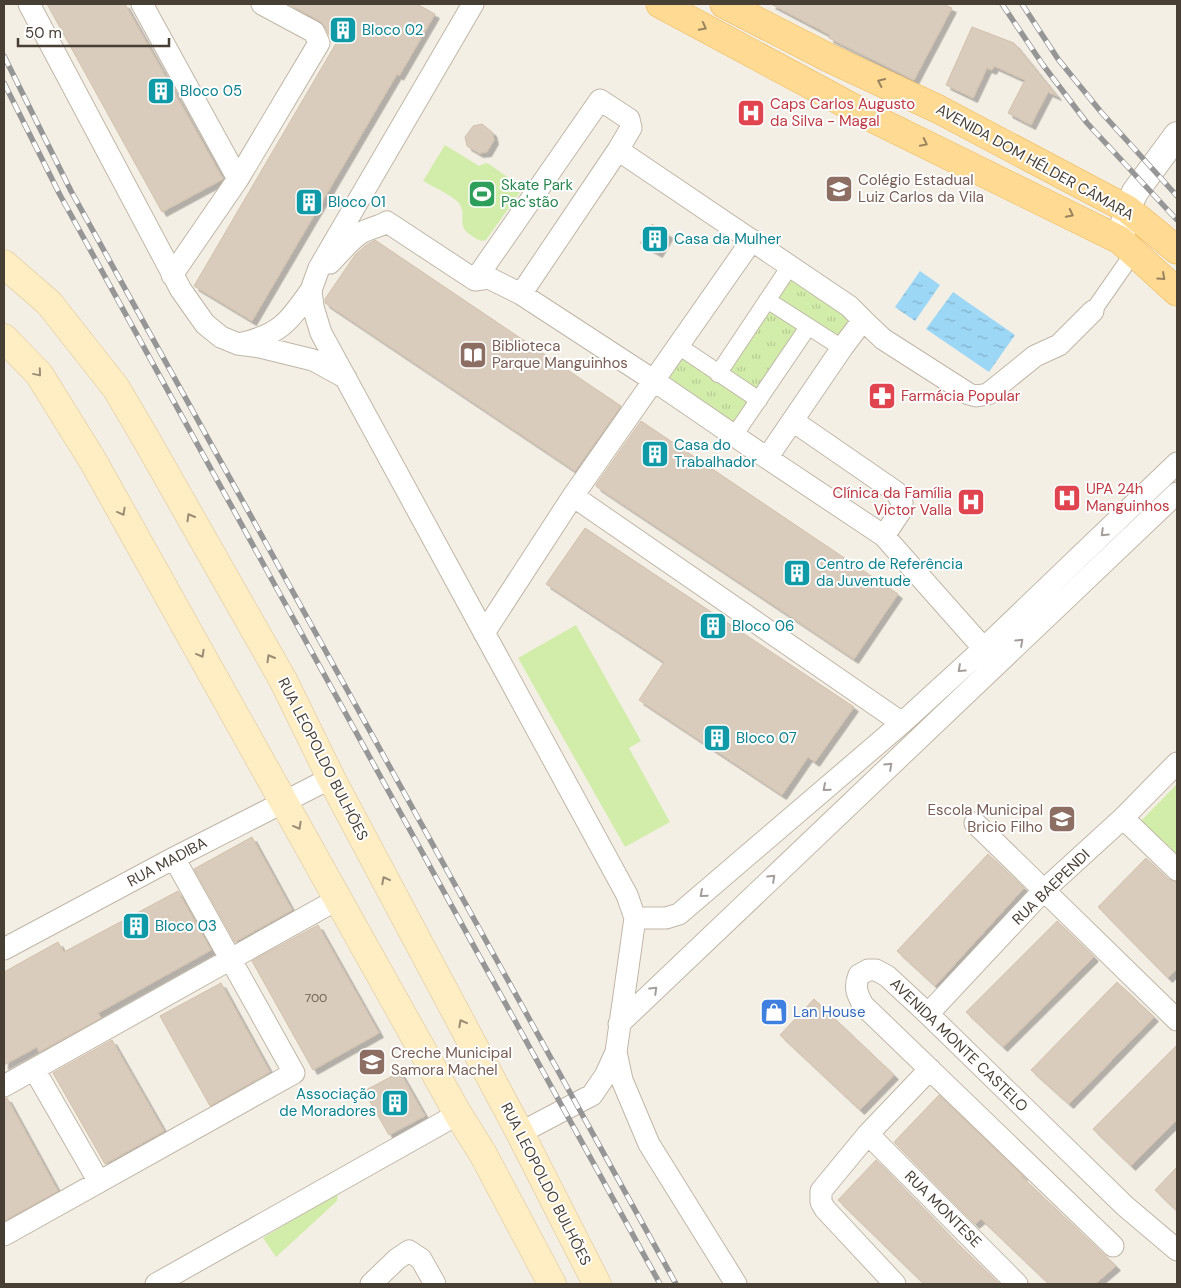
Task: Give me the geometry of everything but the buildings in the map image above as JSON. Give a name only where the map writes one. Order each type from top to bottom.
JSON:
[{"type":"main road","name":"AVENIDA DOM HÉLDER CÂMARA","points":[[660,4],[876,120],[1127,246],[1177,292]]},
{"type":"main road","name":"AVENIDA DOM HÉLDER CÂMARA","points":[[724,4],[938,109],[1127,209],[1177,250]]},
{"type":"main road","name":"RUA LEOPOLDO BULHÕES","points":[[4,264],[49,303],[116,388],[283,680],[331,778],[520,1133],[597,1284]]},
{"type":"main road","points":[[4,338],[40,374],[93,461],[458,1114],[483,1154],[552,1284]]},
{"type":"street","points":[[29,4],[172,275],[205,324],[221,337],[238,344],[260,347],[313,360],[346,378]]},
{"type":"street","points":[[142,4],[238,179]]},
{"type":"street","points":[[172,275],[238,179],[320,43],[314,32],[262,4]]},
{"type":"street","points":[[473,4],[319,268],[313,284],[313,308],[321,333],[627,895],[635,918],[616,1052],[606,1076],[592,1095],[520,1133]]},
{"type":"street","points":[[475,280],[600,100],[629,119],[631,128],[521,294]]},
{"type":"street","points":[[618,150],[850,306],[883,339],[969,394],[976,396],[988,394],[1035,356],[1059,345],[1093,311],[1127,246],[1127,209],[1135,192],[1177,135]]},
{"type":"street","points":[[238,344],[260,338],[277,330],[290,319],[313,284],[358,234],[387,222],[475,280],[489,278],[521,294],[653,380],[884,536],[990,656]]},
{"type":"street","points":[[484,633],[573,496],[752,240]]},
{"type":"street","points":[[718,374],[790,266]]},
{"type":"street","points":[[767,300],[842,348]]},
{"type":"street","points":[[767,458],[863,320]]},
{"type":"street","points":[[734,436],[808,328]]},
{"type":"street","points":[[677,346],[759,400]]},
{"type":"street","points":[[793,420],[896,492],[900,497],[902,509],[884,536]]},
{"type":"street","points":[[619,1024],[990,656],[1177,463]]},
{"type":"street","points":[[635,918],[666,918],[679,914],[902,723],[990,656],[1177,493]]},
{"type":"street","points":[[573,496],[902,723]]},
{"type":"street","name":"RUA BAEPENDI","points":[[928,1014],[1043,891],[1123,818],[1177,762]]},
{"type":"street","name":"RUA MADIBA","points":[[4,949],[174,858],[331,778]]},
{"type":"street","points":[[1123,818],[1177,870]]},
{"type":"street","points":[[976,824],[1177,1020]]},
{"type":"street","points":[[4,1235],[294,1073],[174,858]]},
{"type":"street","points":[[4,1086],[338,898]]},
{"type":"street","name":"AVENIDA MONTE CASTELO","points":[[1113,1246],[863,1005],[856,993],[855,983],[859,975],[868,970],[876,970],[886,976],[928,1014],[1125,1206],[1177,1250]]},
{"type":"street","points":[[616,1052],[622,1080],[649,1144],[736,1284]]},
{"type":"street","points":[[34,1069],[98,1182]]},
{"type":"street","points":[[895,1284],[825,1209],[821,1202],[821,1191],[868,1134],[930,1069]]},
{"type":"street","points":[[156,1284],[458,1114]]},
{"type":"street","name":"RUA MONTESE","points":[[868,1134],[1017,1284]]},
{"type":"street","points":[[370,1284],[397,1259],[409,1251],[421,1259],[436,1284]]},
{"type":"green space","name":"Skate Park Pac'stão","points":[[445,145],[479,166],[486,163],[489,164],[523,188],[486,240],[479,240],[467,232],[463,224],[461,207],[455,199],[423,181]]},
{"type":"green space","points":[[788,275],[848,317],[849,322],[838,341],[772,298]]},
{"type":"green space","points":[[768,311],[798,328],[757,392],[728,373]]},
{"type":"green space","points":[[680,356],[752,405],[736,427],[672,383],[669,375]]},
{"type":"green space","points":[[576,625],[641,741],[629,748],[670,822],[625,847],[518,658]]},
{"type":"green space","points":[[1177,784],[1177,858],[1140,822]]},
{"type":"green space","points":[[338,1192],[337,1201],[276,1257],[263,1238]]},
{"type":"water","points":[[920,271],[940,285],[915,321],[895,307]]},
{"type":"water","points":[[953,292],[1015,335],[989,372],[926,329]]},
{"type":"railway","points":[[1002,4],[1043,65],[1087,123],[1177,220]]},
{"type":"railway","points":[[1022,4],[1058,59],[1101,112],[1177,196]]},
{"type":"railway","points":[[4,56],[71,191],[676,1284]]},
{"type":"railway","points":[[4,83],[60,195],[660,1284]]},
{"type":"place","name":"Bloco 02","points":[[343,30]]},
{"type":"place","name":"Bloco 05","points":[[161,91]]},
{"type":"place","name":"Caps Carlos Augusto da Silva - Magal","points":[[751,113]]},
{"type":"place","name":"Colégio Estadual Luiz Carlos da Vila","points":[[839,189]]},
{"type":"place","name":"Skate Park Pac'stão","points":[[482,194]]},
{"type":"place","name":"Bloco 01","points":[[309,202]]},
{"type":"place","name":"Casa da Mulher","points":[[655,239]]},
{"type":"place","name":"Biblioteca Parque Manguinhos","points":[[473,355]]},
{"type":"place","name":"Farmácia Popular","points":[[882,396]]},
{"type":"place","name":"Casa do Trabalhador","points":[[655,454]]},
{"type":"place","name":"UPA 24h Manguinhos","points":[[1067,498]]},
{"type":"place","name":"Clínica da Família Victor Valla","points":[[971,502]]},
{"type":"place","name":"Centro de Referência da Juventude","points":[[797,573]]},
{"type":"place","name":"Bloco 06","points":[[713,626]]},
{"type":"place","name":"Bloco 07","points":[[717,738]]},
{"type":"place","name":"Escola Municipal Bricio Filho","points":[[1062,819]]},
{"type":"place","name":"Bloco 03","points":[[136,926]]},
{"type":"place","name":"Lan House","points":[[774,1012]]},
{"type":"place","name":"Creche Municipal Samora Machel","points":[[372,1062]]},
{"type":"place","name":"Associação de Moradores","points":[[395,1103]]}]
